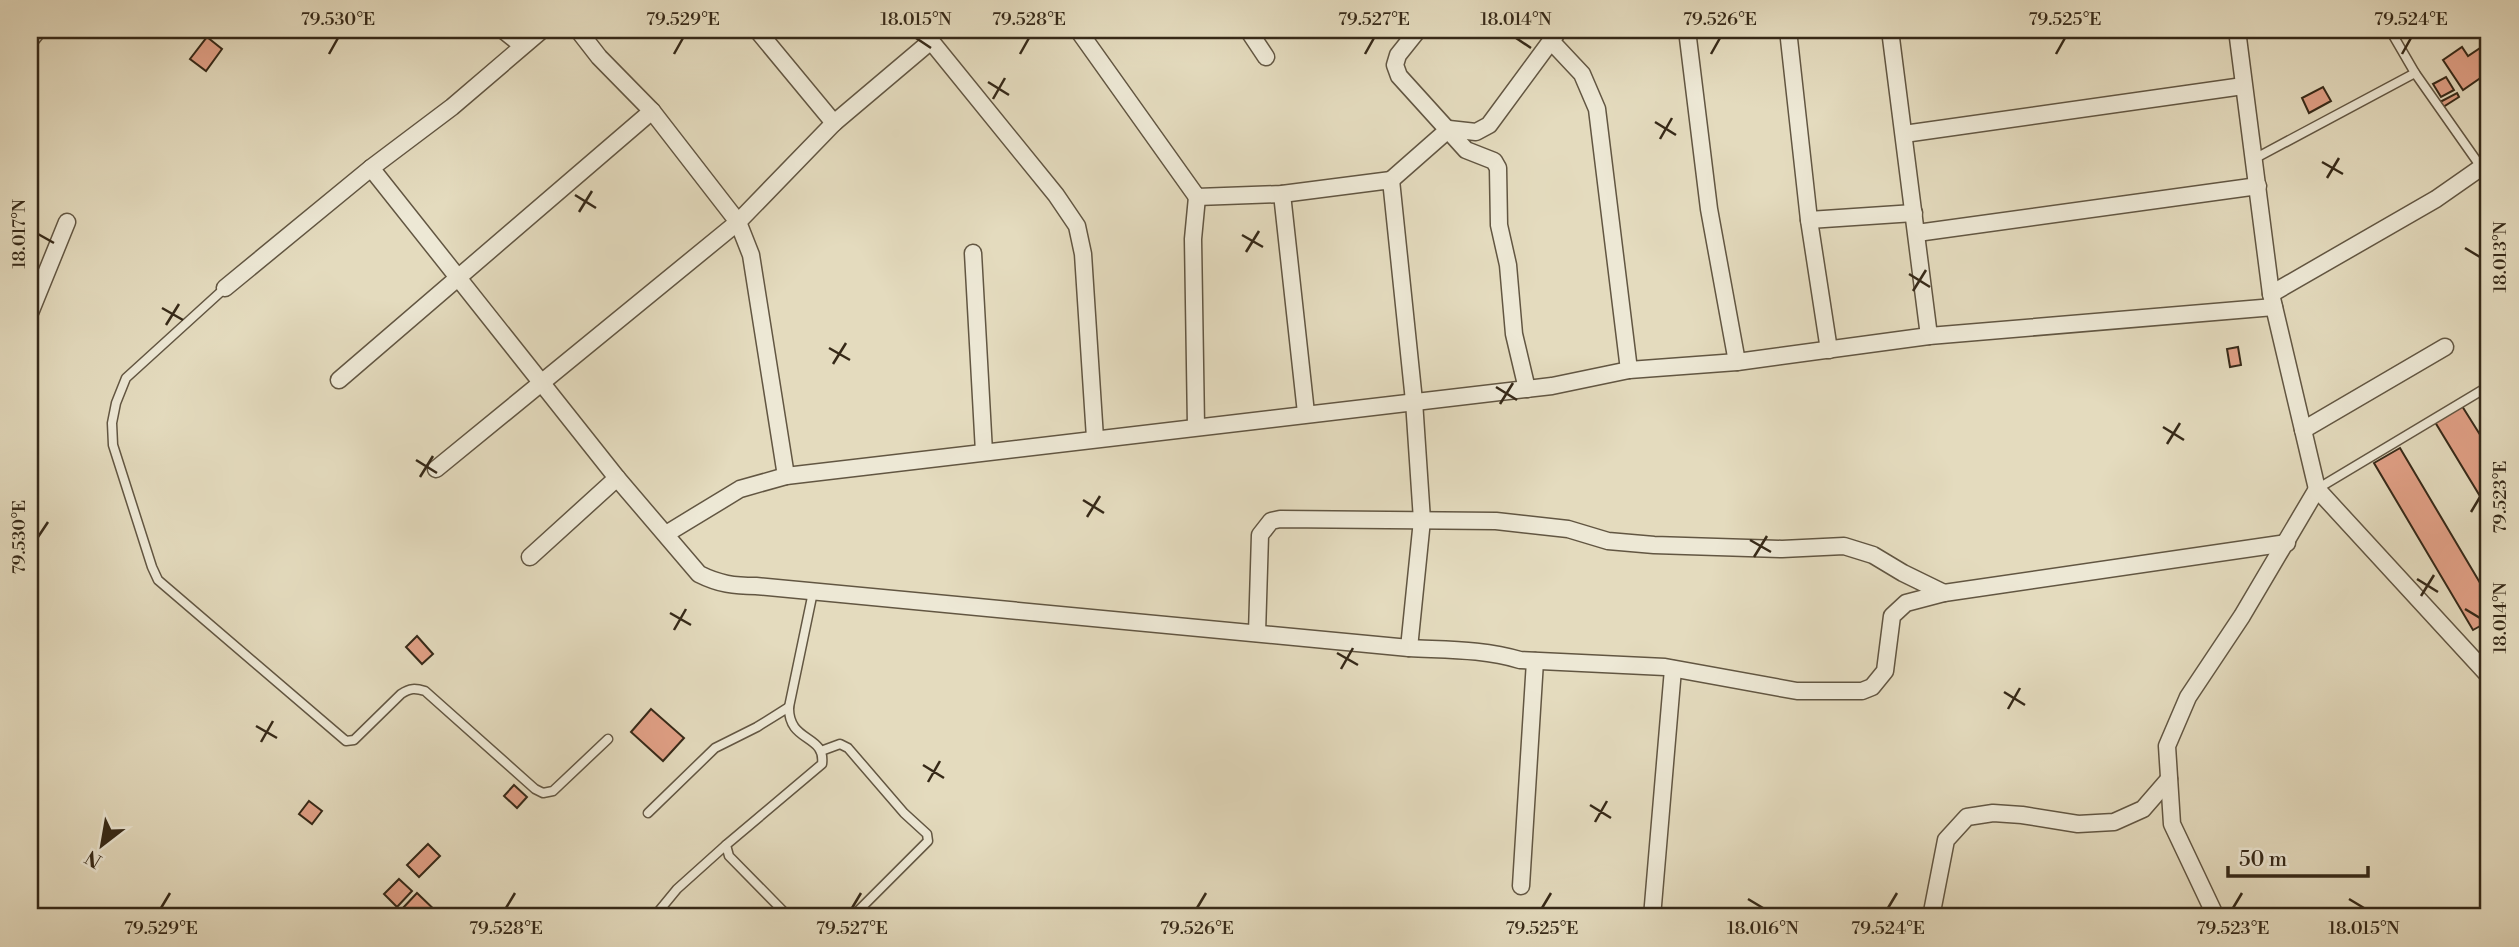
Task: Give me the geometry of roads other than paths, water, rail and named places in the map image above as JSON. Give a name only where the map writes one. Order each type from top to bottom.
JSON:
[{"type":"street","points":[[30,40],[38,30]]},
{"type":"street","points":[[503,30],[522,46]]},
{"type":"street","points":[[225,288],[452,107],[542,30]]},
{"type":"street","points":[[578,30],[599,57],[652,111],[738,222],[751,255],[786,475]]},
{"type":"street","points":[[758,30],[834,123]]},
{"type":"street","points":[[1078,30],[1197,197],[1193,239],[1196,426]]},
{"type":"street","points":[[1248,30],[1266,57]]},
{"type":"street","points":[[1418,30],[1398,55],[1395,65],[1399,76],[1449,128],[1466,150],[1494,161],[1498,168],[1499,225],[1508,265],[1514,334],[1527,389]]},
{"type":"street","points":[[1687,30],[1709,209],[1737,362]]},
{"type":"street","points":[[1788,30],[1809,220],[1829,350]]},
{"type":"street","points":[[1890,30],[1929,336]]},
{"type":"street","points":[[2236,30],[2272,301],[2317,489],[2489,676]]},
{"type":"street","points":[[436,469],[738,222],[834,123],[927,35],[1056,195],[1077,226],[1083,254],[1095,438]]},
{"type":"street","points":[[1449,128],[1476,132],[1489,125],[1555,35],[1583,74],[1597,109],[1629,370]]},
{"type":"street","points":[[1904,134],[2243,86]]},
{"type":"street","points":[[340,380],[652,111]]},
{"type":"street","points":[[1197,197],[1282,194],[1391,180],[1449,128]]},
{"type":"street","points":[[666,534],[740,489],[786,475],[1552,386],[1629,370],[1737,362],[1929,336],[2272,301],[2436,199],[2485,165]]},
{"type":"street","points":[[371,169],[617,478],[699,574],[732,586],[756,586],[1409,649],[1488,652],[1520,660],[1615,663],[1673,669],[1797,691],[1862,691],[1872,687],[1885,671],[1892,616],[1906,603],[1944,593],[2287,543]]},
{"type":"street","points":[[1391,180],[1414,401],[1422,520],[1409,649]]},
{"type":"street","points":[[1917,233],[2258,187]]},
{"type":"street","points":[[1282,194],[1306,413]]},
{"type":"street","points":[[1809,220],[1914,213]]},
{"type":"street","points":[[30,313],[67,222]]},
{"type":"street","points":[[973,253],[984,452]]},
{"type":"street","points":[[2303,430],[2445,347]]},
{"type":"street","points":[[530,556],[617,478]]},
{"type":"street","points":[[2216,917],[2172,824],[2167,746],[2188,697],[2242,616],[2317,489]]},
{"type":"street","points":[[1257,633],[1260,534],[1271,521],[1508,522],[1567,529],[1608,541],[1654,545],[1782,549],[1844,546],[1874,555],[1944,593]]},
{"type":"street","points":[[1521,886],[1535,661]]},
{"type":"street","points":[[1651,917],[1673,669]]},
{"type":"street","points":[[1931,917],[1946,840],[1967,817],[1993,813],[2078,824],[2115,822],[2143,809],[2169,779]]},
{"type":"lane","points":[[2390,30],[2415,74],[2485,165]]},
{"type":"lane","points":[[2254,159],[2415,74]]},
{"type":"lane","points":[[225,288],[126,378],[116,403],[112,423],[113,445],[158,580],[346,741],[354,740],[401,694],[416,688],[425,691],[535,789],[544,793],[553,791],[608,739]]},
{"type":"lane","points":[[2317,489],[2489,386]]},
{"type":"lane","points":[[654,917],[677,889],[822,764],[821,751],[792,726],[788,718],[813,592]]},
{"type":"lane","points":[[648,813],[715,748],[789,707]]},
{"type":"lane","points":[[821,751],[840,744],[848,748],[904,813],[927,834],[928,841],[852,917]]},
{"type":"lane","points":[[726,845],[729,856],[789,917]]}]
